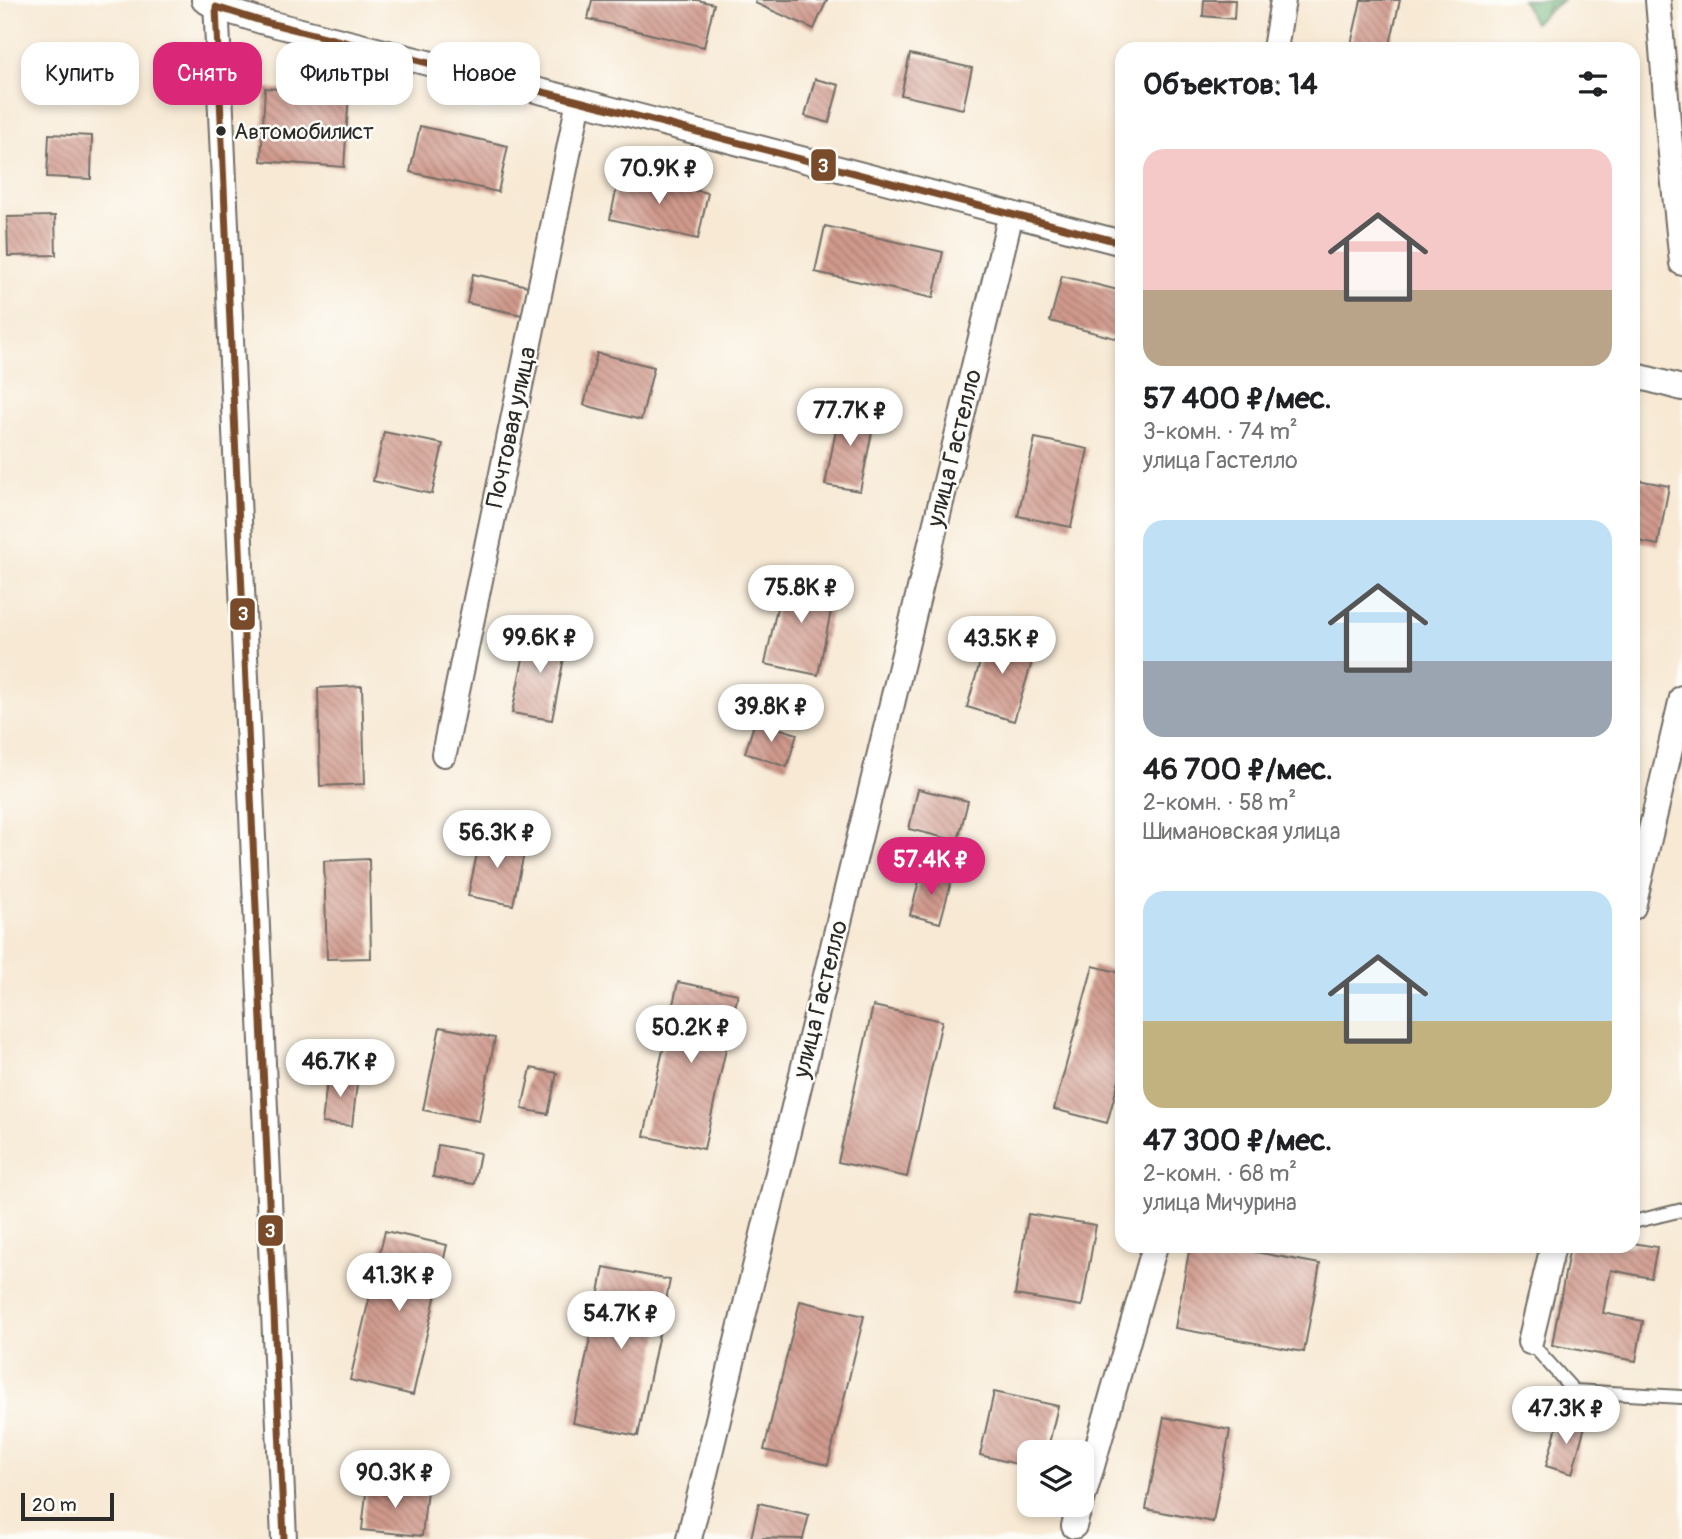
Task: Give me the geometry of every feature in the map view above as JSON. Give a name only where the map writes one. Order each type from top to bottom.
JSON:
[{"type":"street","points":[[1276,42],[1283,0]]},
{"type":"street","points":[[1658,0],[1682,263]]},
{"type":"street","points":[[284,1539],[212,2],[261,21],[1115,241]]},
{"type":"street","name":"Почтовая улица","points":[[444,754],[579,101]]},
{"type":"street","name":"улица Гастелло","points":[[688,1539],[1011,214]]},
{"type":"street","points":[[1640,377],[1682,388]]},
{"type":"street","points":[[1640,877],[1682,698]]},
{"type":"street","points":[[1094,1459],[1153,1253]]},
{"type":"street","points":[[1530,1342],[1551,1253]]},
{"type":"lane","points":[[1640,1220],[1682,1210]]},
{"type":"lane","points":[[1530,1342],[1574,1391],[1682,1397]]},
{"type":"green space","points":[[1522,0],[1563,0],[1534,23]]},
{"type":"building","points":[[592,0],[697,0],[714,4],[704,47],[588,19]]},
{"type":"building","points":[[756,0],[827,0],[814,29],[755,3]]},
{"type":"building","points":[[1204,0],[1235,0],[1234,19],[1203,16]]},
{"type":"building","points":[[1361,0],[1400,0],[1391,42],[1352,42]]},
{"type":"building","points":[[910,54],[972,68],[963,109],[901,95]]},
{"type":"building","points":[[815,79],[839,85],[829,123],[805,116]]},
{"type":"building","points":[[265,88],[276,89],[276,105],[348,105],[344,167],[261,161]]},
{"type":"building","points":[[420,126],[508,146],[498,192],[410,172]]},
{"type":"building","points":[[49,134],[92,136],[91,179],[47,177]]},
{"type":"building","points":[[620,173],[708,193],[698,239],[610,219]]},
{"type":"building","points":[[55,216],[56,255],[8,256],[7,217]]},
{"type":"building","points":[[825,226],[943,252],[933,298],[815,272]]},
{"type":"building","points":[[473,274],[528,286],[522,315],[467,303]]},
{"type":"building","points":[[1062,276],[1115,289],[1115,338],[1050,321]]},
{"type":"building","points":[[597,353],[654,367],[641,420],[584,405]]},
{"type":"building","points":[[841,405],[876,412],[860,491],[825,485]]},
{"type":"building","points":[[384,432],[443,444],[432,494],[373,481]]},
{"type":"building","points":[[1035,438],[1088,449],[1071,527],[1018,516]]},
{"type":"building","points":[[1640,480],[1669,486],[1658,545],[1640,541]]},
{"type":"building","points":[[784,575],[836,586],[818,675],[765,664]]},
{"type":"building","points":[[529,629],[568,637],[552,720],[512,713]]},
{"type":"building","points":[[989,631],[1037,645],[1014,721],[967,707]]},
{"type":"building","points":[[362,686],[365,784],[320,786],[318,688]]},
{"type":"building","points":[[755,721],[797,734],[787,767],[745,753]]},
{"type":"building","points":[[918,789],[968,801],[958,841],[909,829]]},
{"type":"building","points":[[481,835],[526,844],[513,905],[468,896]]},
{"type":"building","points":[[369,859],[371,958],[327,959],[324,861]]},
{"type":"building","points":[[922,870],[952,879],[940,923],[910,915]]},
{"type":"building","points":[[1093,966],[1115,971],[1115,1094],[1107,1123],[1054,1109]]},
{"type":"building","points":[[678,982],[738,994],[704,1149],[644,1136]]},
{"type":"building","points":[[873,1006],[942,1021],[907,1177],[838,1162]]},
{"type":"building","points":[[440,1027],[495,1038],[479,1121],[423,1110]]},
{"type":"building","points":[[531,1068],[557,1073],[548,1114],[522,1109]]},
{"type":"building","points":[[328,1072],[358,1075],[352,1126],[322,1123]]},
{"type":"building","points":[[438,1145],[480,1153],[474,1184],[433,1177]]},
{"type":"building","points":[[1028,1214],[1096,1225],[1082,1306],[1015,1295]]},
{"type":"building","points":[[385,1231],[447,1245],[413,1395],[350,1380]]},
{"type":"building","points":[[1640,1244],[1657,1247],[1651,1278],[1611,1270],[1603,1313],[1643,1321],[1636,1361],[1552,1345],[1569,1253],[1640,1253]]},
{"type":"building","points":[[1189,1253],[1261,1253],[1320,1264],[1304,1352],[1175,1328]]},
{"type":"building","points":[[604,1267],[670,1280],[638,1436],[573,1423]]},
{"type":"building","points":[[800,1301],[864,1316],[828,1465],[764,1450]]},
{"type":"building","points":[[994,1392],[1058,1406],[1050,1440],[1017,1440],[1017,1464],[980,1455]]},
{"type":"building","points":[[1164,1417],[1230,1430],[1213,1522],[1146,1509]]},
{"type":"building","points":[[1559,1419],[1585,1426],[1572,1474],[1546,1466]]},
{"type":"building","points":[[367,1484],[427,1490],[422,1536],[362,1530]]},
{"type":"building","points":[[759,1503],[809,1515],[803,1539],[751,1538]]},
{"type":"transit line","name":"3","points":[[284,1539],[216,7],[261,21],[1115,241]]},
{"type":"place","name":"Автомобилист","points":[[221,131]]}]
